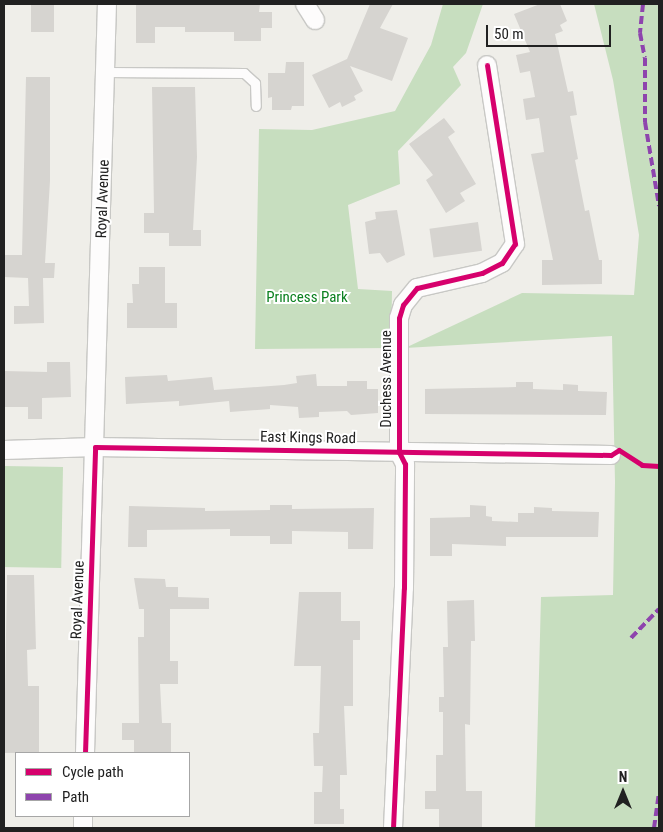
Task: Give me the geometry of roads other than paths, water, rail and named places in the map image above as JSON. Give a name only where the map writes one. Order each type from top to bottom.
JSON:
[{"type":"street","name":"Royal Avenue","points":[[85,752],[107,72],[107,4]]},
{"type":"street","points":[[305,4],[315,20]]},
{"type":"street","name":"Duchess Avenue","points":[[393,828],[404,588],[405,464],[399,452],[399,318],[403,305],[417,288],[482,274],[502,263],[515,244],[487,65]]},
{"type":"street","name":"East Kings Road","points":[[4,450],[95,447],[611,454]]},
{"type":"lane","points":[[107,72],[244,74],[255,83],[256,106]]},
{"type":"park label","name":"Princess Park","points":[[307,298]]}]
